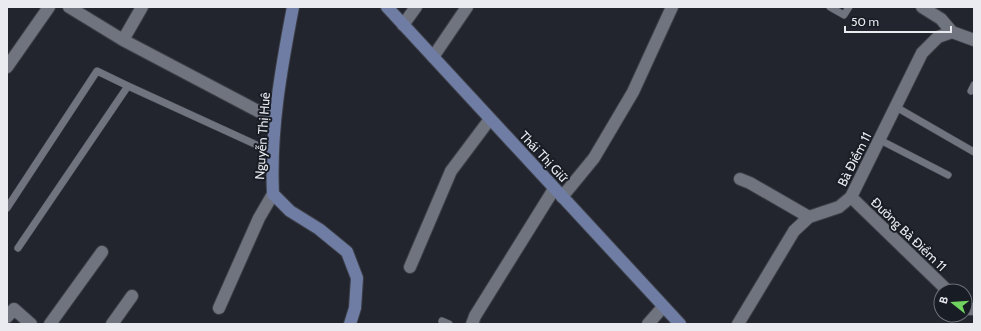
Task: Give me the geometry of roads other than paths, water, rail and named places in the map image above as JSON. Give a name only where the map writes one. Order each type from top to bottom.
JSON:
[{"type":"street","points":[[7,67],[49,7]]},
{"type":"street","points":[[69,7],[122,40],[275,120]]},
{"type":"street","points":[[122,40],[142,7]]},
{"type":"street","name":"Nguyễn Thị Huê","points":[[293,7],[280,77],[275,120],[272,152],[273,194],[290,211],[319,229],[346,252],[357,278],[355,308],[350,324]]},
{"type":"street","name":"Thái Thị Giữ","points":[[387,7],[680,324]]},
{"type":"street","points":[[403,25],[416,7]]},
{"type":"street","points":[[433,57],[467,7]]},
{"type":"street","points":[[472,324],[558,193],[594,158],[633,92],[672,7]]},
{"type":"street","points":[[922,7],[940,19],[952,32],[974,40]]},
{"type":"street","name":"Bà Điểm 11","points":[[738,324],[794,231],[809,217],[839,207],[851,197],[922,53],[938,37],[952,32]]},
{"type":"street","points":[[410,267],[451,171],[490,119]]},
{"type":"street","points":[[740,179],[750,183],[809,217]]},
{"type":"street","points":[[219,308],[259,218],[273,194]]},
{"type":"street","name":"Đường Bà Điểm 11","points":[[851,197],[940,283]]},
{"type":"street","points":[[50,324],[102,252]]},
{"type":"street","points":[[112,324],[132,296]]},
{"type":"street","points":[[648,324],[664,307]]},
{"type":"street","points":[[9,310],[31,324]]},
{"type":"lane","points":[[830,7],[844,15],[849,7]]},
{"type":"lane","points":[[7,208],[98,71],[272,152]]},
{"type":"lane","points":[[18,248],[128,86]]},
{"type":"lane","points":[[896,107],[974,152]]},
{"type":"lane","points":[[880,140],[948,175]]}]
